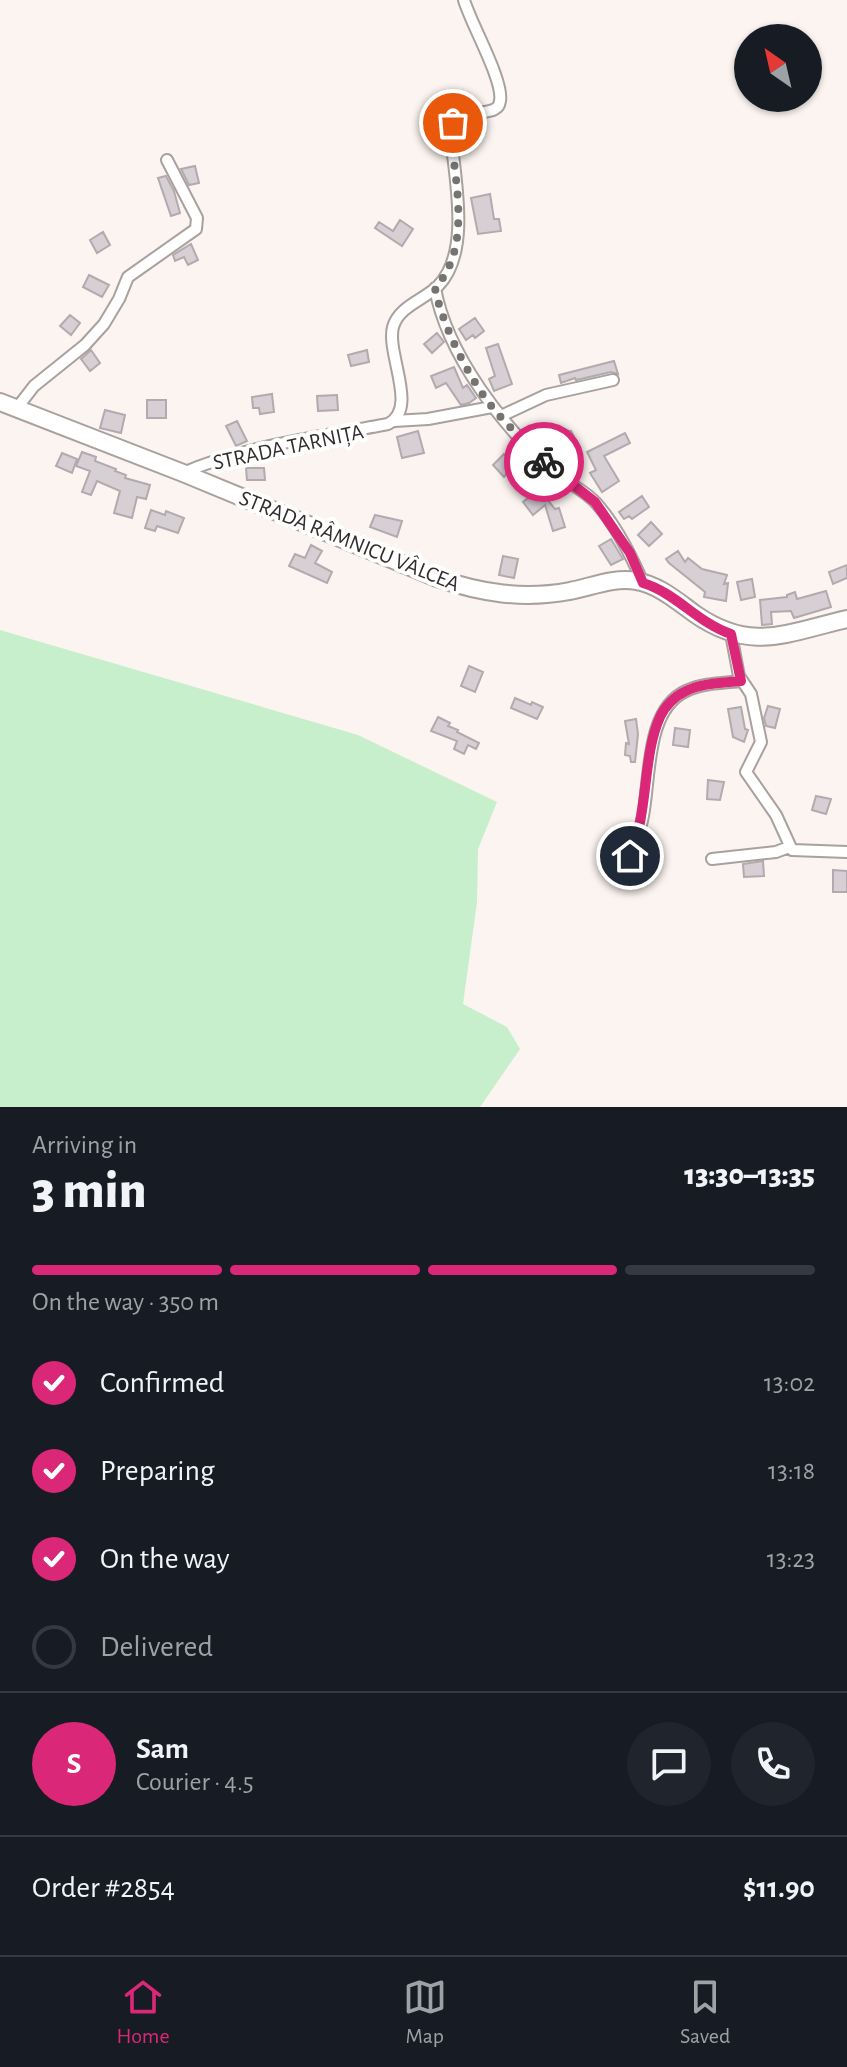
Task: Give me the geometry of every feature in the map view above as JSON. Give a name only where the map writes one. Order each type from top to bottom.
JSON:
[{"type":"main road","name":"STRADA RÂMNICU VÂLCEA","points":[[0,402],[183,473],[437,578],[476,590],[530,596],[620,581],[643,583],[661,589],[709,624],[731,634],[764,637],[847,619]]},
{"type":"street","name":"STRADA TARNIȚA","points":[[394,421],[402,408],[392,346],[393,327],[399,315],[435,288],[450,269],[457,246],[451,137],[453,123],[459,118],[493,110],[498,107],[501,98],[495,75],[464,0]]},
{"type":"street","points":[[17,408],[34,386],[85,345],[104,324],[115,308],[128,277],[196,229],[197,218],[167,160]]},
{"type":"street","points":[[435,288],[448,331],[496,412],[551,470],[595,502],[630,553],[643,583]]},
{"type":"street","name":"STRADA TARNIȚA","points":[[183,473],[256,449],[394,421],[496,412],[546,395],[613,380]]},
{"type":"street","points":[[731,634],[741,681],[751,694],[761,742],[746,772],[776,815],[789,847]]},
{"type":"street","points":[[621,872],[635,844],[642,819],[651,755],[662,713],[672,700],[686,691],[741,681]]},
{"type":"street","points":[[712,859],[776,852],[789,847],[847,852]]},
{"type":"green space","points":[[0,630],[358,735],[497,802],[478,849],[477,902],[463,1004],[507,1027],[520,1049],[480,1107],[0,1107]]},
{"type":"building","points":[[195,166],[199,183],[189,185],[181,169]]},
{"type":"building","points":[[166,176],[180,213],[171,216],[158,178]]},
{"type":"building","points":[[490,194],[494,219],[499,219],[501,231],[478,234],[471,198]]},
{"type":"building","points":[[400,220],[413,229],[402,246],[375,228],[379,222],[393,231]]},
{"type":"building","points":[[103,232],[110,245],[97,253],[90,240]]},
{"type":"building","points":[[191,244],[198,260],[188,265],[184,257],[175,261],[173,255]]},
{"type":"building","points":[[89,275],[109,285],[102,297],[83,287]]},
{"type":"building","points":[[70,315],[80,323],[71,335],[60,326]]},
{"type":"building","points":[[475,318],[484,331],[466,340],[459,329]]},
{"type":"building","points":[[437,333],[444,342],[432,353],[424,344]]},
{"type":"building","points":[[498,344],[512,384],[494,391],[489,379],[495,376],[486,348]]},
{"type":"building","points":[[91,350],[100,363],[90,371],[81,359]]},
{"type":"building","points":[[367,350],[369,362],[351,366],[348,355]]},
{"type":"building","points":[[614,361],[618,374],[611,372],[561,383],[559,375]]},
{"type":"building","points":[[454,367],[463,388],[467,385],[476,398],[469,403],[461,405],[446,383],[436,388],[431,376]]},
{"type":"building","points":[[272,394],[274,412],[260,414],[259,408],[253,408],[252,397]]},
{"type":"building","points":[[337,395],[338,410],[318,411],[317,396]]},
{"type":"building","points":[[147,400],[166,400],[166,418],[147,418]]},
{"type":"building","points":[[105,410],[125,415],[121,433],[100,428]]},
{"type":"building","points":[[237,421],[247,441],[236,446],[226,426]]},
{"type":"building","points":[[560,430],[571,431],[578,444],[549,456],[535,443]]},
{"type":"building","points":[[418,431],[424,453],[402,458],[397,437]]},
{"type":"building","points":[[625,433],[630,443],[604,456],[619,481],[602,492],[590,473],[596,470],[587,452]]},
{"type":"building","points":[[82,452],[126,475],[125,478],[150,485],[146,499],[137,497],[132,518],[114,513],[120,491],[97,481],[91,495],[82,492],[90,471],[76,466]]},
{"type":"building","points":[[62,453],[77,459],[72,473],[56,466]]},
{"type":"building","points":[[504,454],[514,464],[504,477],[493,465]]},
{"type":"building","points":[[246,468],[264,468],[265,480],[247,480]]},
{"type":"building","points":[[539,489],[555,509],[559,508],[565,527],[553,531],[545,505],[533,515],[523,502]]},
{"type":"building","points":[[642,496],[649,507],[632,519],[629,516],[624,519],[619,512]]},
{"type":"building","points":[[151,510],[165,515],[166,511],[184,518],[178,533],[157,526],[155,531],[145,528]]},
{"type":"building","points":[[375,515],[402,521],[397,537],[370,527]]},
{"type":"building","points":[[651,522],[662,534],[649,546],[638,535]]},
{"type":"building","points":[[611,539],[623,559],[611,565],[599,546]]},
{"type":"building","points":[[311,545],[322,551],[315,563],[332,572],[327,583],[289,566],[295,554],[305,558]]},
{"type":"building","points":[[678,551],[685,562],[688,558],[702,569],[727,575],[724,584],[728,583],[726,601],[704,597],[705,592],[669,563],[666,559]]},
{"type":"building","points":[[503,556],[518,559],[514,578],[499,575]]},
{"type":"building","points":[[847,565],[847,578],[833,584],[829,572]]},
{"type":"building","points":[[752,579],[755,597],[741,600],[737,582]]},
{"type":"building","points":[[826,591],[831,607],[794,618],[791,611],[771,612],[772,624],[762,625],[760,600],[787,597],[795,592],[797,599]]},
{"type":"building","points":[[469,666],[483,672],[475,692],[461,686]]},
{"type":"building","points":[[515,698],[543,707],[537,719],[511,708]]},
{"type":"building","points":[[768,706],[780,709],[775,728],[766,726],[764,718]]},
{"type":"building","points":[[741,707],[745,729],[748,730],[744,742],[733,737],[728,709]]},
{"type":"building","points":[[438,717],[450,723],[448,726],[457,732],[479,743],[476,749],[468,745],[464,754],[454,749],[457,741],[431,731]]},
{"type":"building","points":[[636,719],[635,762],[631,762],[630,756],[625,755],[626,743],[629,744],[625,721]]},
{"type":"building","points":[[675,728],[690,730],[688,747],[673,745]]},
{"type":"building","points":[[708,780],[724,782],[720,800],[707,799]]},
{"type":"building","points":[[816,796],[831,799],[826,814],[812,810]]},
{"type":"building","points":[[763,861],[764,876],[744,877],[743,864]]},
{"type":"building","points":[[833,870],[847,871],[847,892],[833,892]]},
{"type":"way so far","points":[[453,123],[451,137],[457,246],[450,269],[435,288],[437,301],[448,331],[481,391],[544,462]]},
{"type":"route","points":[[544,462],[585,493],[606,515],[630,553],[643,583],[661,589],[709,624],[731,634],[741,681],[700,686],[686,691],[672,700],[662,713],[651,755],[642,819],[630,856]]}]
